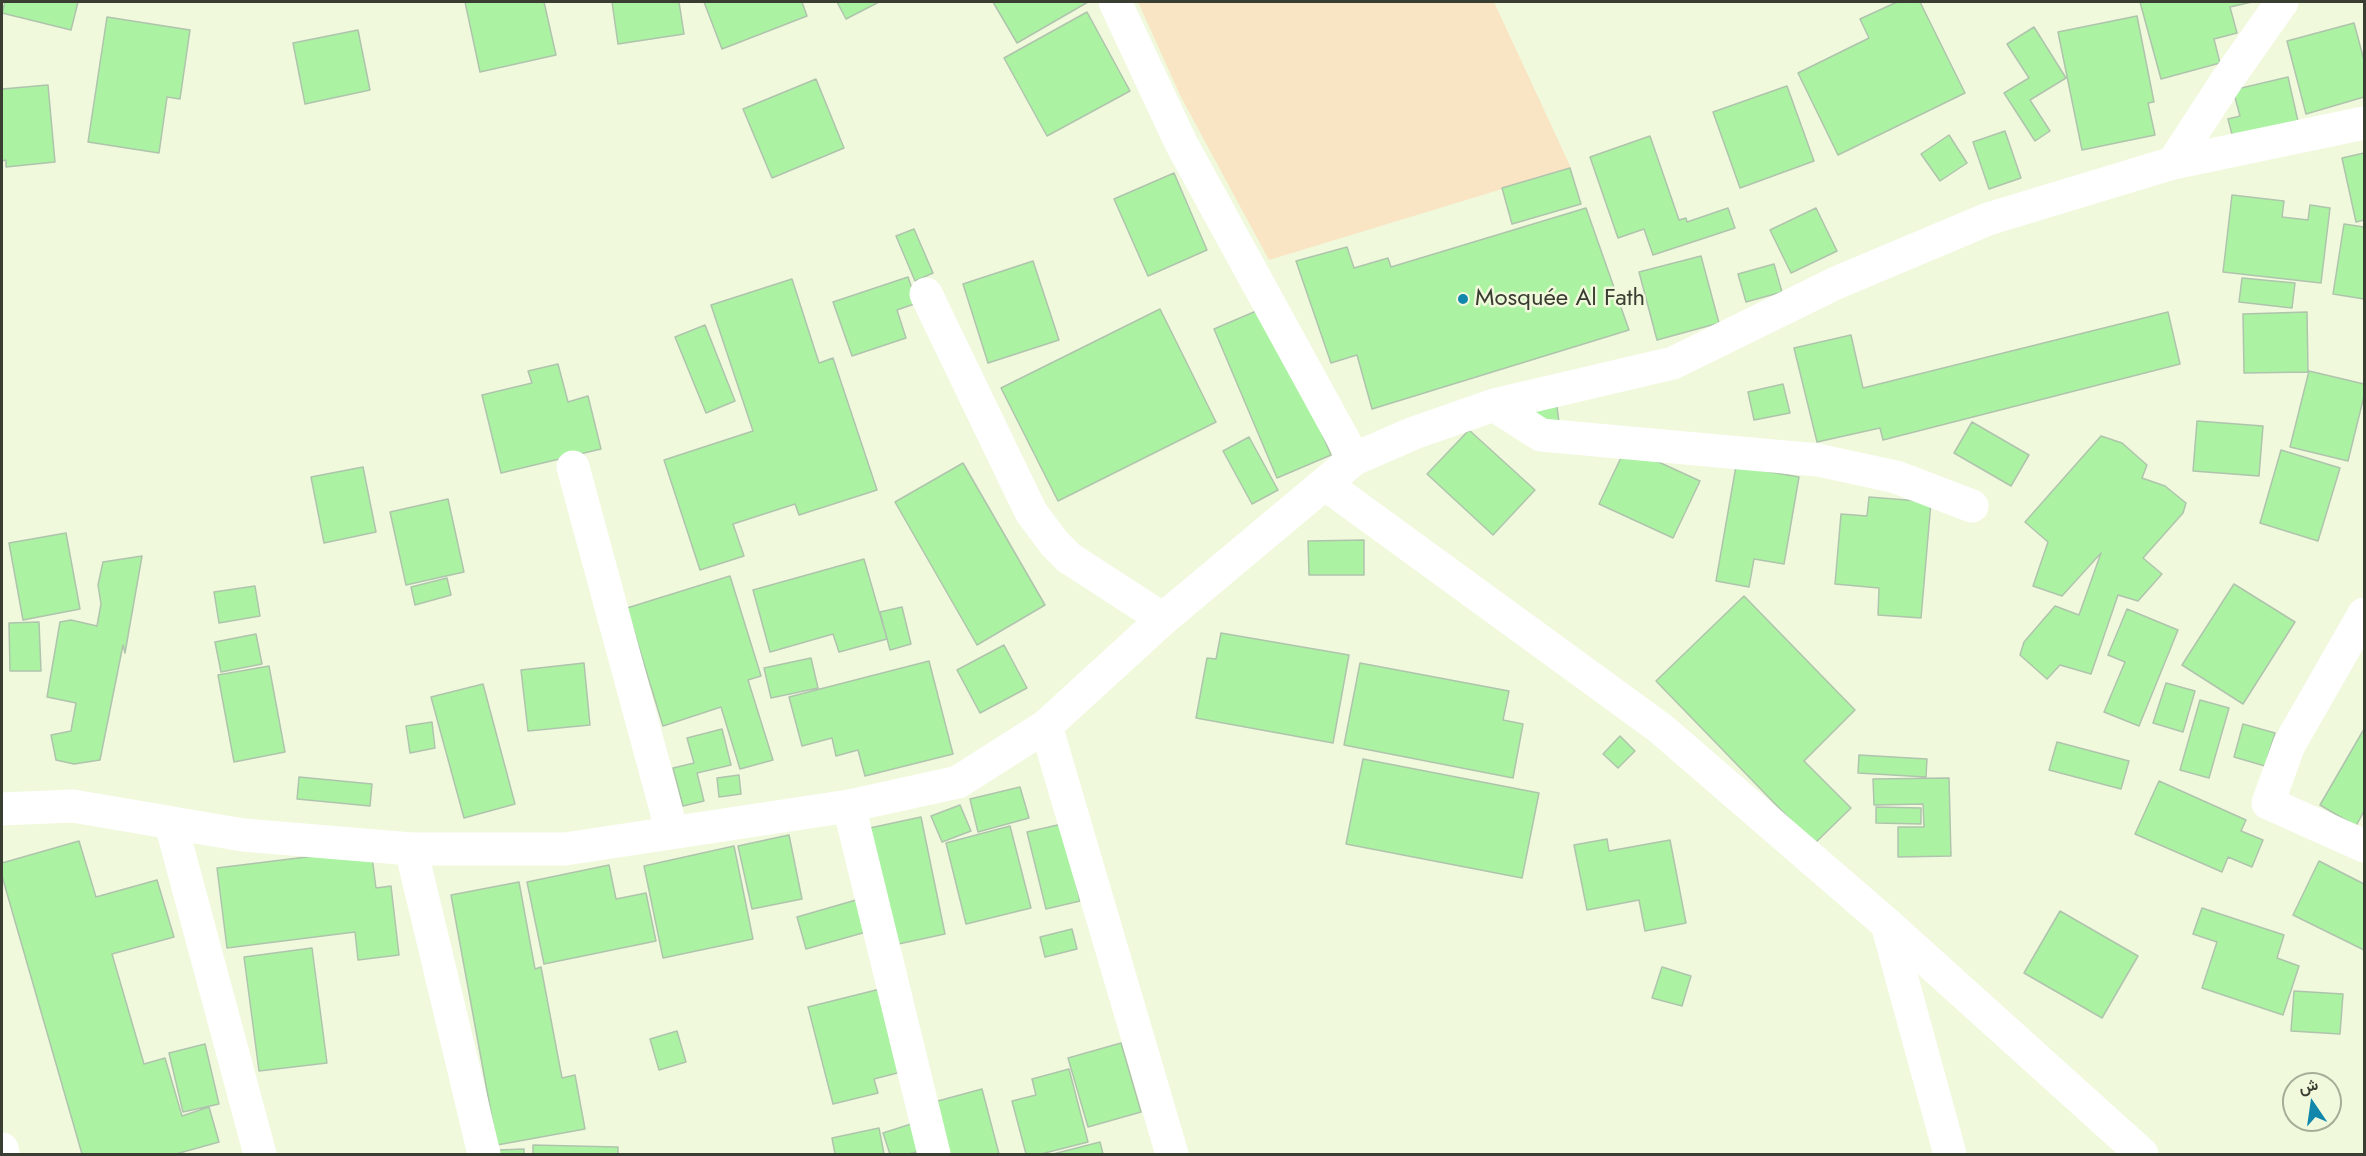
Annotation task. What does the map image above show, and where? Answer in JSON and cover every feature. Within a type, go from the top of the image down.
[{"type":"street","points":[[1115,2],[1181,143],[1354,459]]},
{"type":"street","points":[[2173,163],[2227,80],[2282,2]]},
{"type":"street","points":[[2,809],[74,806],[243,835],[411,849],[565,849],[849,806],[958,782],[1046,726],[1163,619],[1354,459],[1414,433],[1494,405],[1673,363],[1836,283],[1988,219],[2173,163],[2364,123]]},
{"type":"street","points":[[926,294],[1031,512],[1069,558],[1163,619]]},
{"type":"street","points":[[1494,405],[1541,435],[1818,460],[1896,477],[1972,506]]},
{"type":"street","points":[[573,467],[672,832]]},
{"type":"street","points":[[1325,484],[1659,728],[1887,924],[2142,1155]]},
{"type":"street","points":[[2364,614],[2289,745],[2268,803],[2364,846]]},
{"type":"street","points":[[1046,726],[1172,1155]]},
{"type":"street","points":[[849,806],[933,1155]]},
{"type":"street","points":[[171,824],[260,1155]]},
{"type":"street","points":[[411,849],[484,1155]]},
{"type":"street","points":[[1887,924],[1950,1155]]},
{"type":"street","points":[[2,1149],[3,1155]]},
{"type":"shaded area","points":[[1138,2],[1494,2],[1571,168],[1269,260],[1181,97]]},
{"type":"building","points":[[5,2],[78,2],[71,30],[2,13]]},
{"type":"building","points":[[465,2],[544,2],[556,55],[480,72]]},
{"type":"building","points":[[612,2],[679,2],[684,34],[618,44]]},
{"type":"building","points":[[704,2],[802,2],[807,16],[722,49]]},
{"type":"building","points":[[837,2],[879,2],[846,19]]},
{"type":"building","points":[[993,2],[1088,2],[1017,43]]},
{"type":"building","points":[[1897,2],[1920,2],[1965,93],[1838,155],[1798,73],[1869,38],[1860,19]]},
{"type":"building","points":[[2140,2],[2252,2],[2230,7],[2237,33],[2214,39],[2220,63],[2161,79]]},
{"type":"building","points":[[1087,12],[1130,91],[1047,136],[1004,58]]},
{"type":"building","points":[[2137,16],[2154,102],[2148,103],[2155,135],[2082,150],[2058,32]]},
{"type":"building","points":[[107,17],[190,30],[180,99],[167,97],[159,153],[88,142]]},
{"type":"building","points":[[2354,23],[2364,60],[2364,97],[2306,114],[2287,41]]},
{"type":"building","points":[[2034,27],[2066,78],[2030,100],[2050,131],[2035,141],[2004,93],[2029,78],[2007,44]]},
{"type":"building","points":[[358,30],[370,90],[305,104],[293,43]]},
{"type":"building","points":[[2288,77],[2300,130],[2235,146],[2228,119],[2240,116],[2233,90]]},
{"type":"building","points":[[816,79],[844,148],[772,178],[743,109]]},
{"type":"building","points":[[48,85],[55,162],[6,167],[6,160],[2,161],[2,89]]},
{"type":"building","points":[[1787,86],[1814,161],[1740,188],[1713,112]]},
{"type":"building","points":[[2005,131],[2021,178],[1989,189],[1973,142]]},
{"type":"building","points":[[1949,135],[1967,163],[1940,181],[1921,154]]},
{"type":"building","points":[[1650,136],[1679,220],[1686,218],[1687,222],[1728,208],[1735,228],[1653,255],[1644,229],[1618,238],[1590,157]]},
{"type":"building","points":[[2364,153],[2364,220],[2356,222],[2342,158]]},
{"type":"building","points":[[1570,168],[1581,204],[1512,224],[1502,188]]},
{"type":"building","points":[[1174,173],[1207,250],[1148,276],[1114,199]]},
{"type":"building","points":[[2232,195],[2284,201],[2282,217],[2308,220],[2310,205],[2330,208],[2321,283],[2223,272]]},
{"type":"building","name":"Mosquée Al Fath","points":[[1586,208],[1629,330],[1372,409],[1357,355],[1331,363],[1296,261],[1347,247],[1354,268],[1388,258],[1391,267]]},
{"type":"building","points":[[1816,208],[1837,251],[1791,273],[1770,230]]},
{"type":"building","points":[[2344,224],[2364,227],[2364,299],[2333,294]]},
{"type":"building","points":[[914,229],[933,273],[915,281],[896,236]]},
{"type":"building","points":[[1701,256],[1719,323],[1657,340],[1639,272]]},
{"type":"building","points":[[1033,261],[1059,340],[988,363],[963,284]]},
{"type":"building","points":[[1774,264],[1782,292],[1746,302],[1738,274]]},
{"type":"building","points":[[908,277],[917,303],[897,310],[906,338],[852,356],[833,302]]},
{"type":"building","points":[[2242,278],[2295,283],[2292,308],[2239,302]]},
{"type":"building","points":[[792,279],[819,363],[833,358],[877,490],[799,515],[795,504],[733,524],[744,556],[700,570],[664,460],[753,431],[711,305]]},
{"type":"building","points":[[1268,306],[1331,455],[1277,478],[1214,329]]},
{"type":"building","points":[[1160,309],[1216,422],[1058,501],[1001,388]]},
{"type":"building","points":[[2168,312],[2180,364],[1883,440],[1880,428],[1817,442],[1794,348],[1851,335],[1863,388]]},
{"type":"building","points":[[2307,312],[2308,372],[2244,373],[2243,314]]},
{"type":"building","points":[[705,325],[735,401],[706,413],[675,337]]},
{"type":"building","points":[[558,364],[568,402],[588,396],[601,449],[501,473],[482,395],[532,383],[528,371]]},
{"type":"building","points":[[2309,371],[2364,384],[2364,396],[2348,461],[2290,447]]},
{"type":"building","points":[[1783,384],[1790,413],[1754,420],[1748,392]]},
{"type":"building","points":[[1556,399],[1559,422],[1533,426],[1530,403]]},
{"type":"building","points":[[2197,421],[2263,426],[2259,476],[2193,471]]},
{"type":"building","points":[[1972,422],[2029,455],[2011,486],[1954,453]]},
{"type":"building","points":[[1469,430],[1535,490],[1493,535],[1427,474]]},
{"type":"building","points":[[2101,436],[2122,443],[2147,465],[2142,478],[2165,486],[2186,503],[2183,513],[2143,558],[2162,574],[2138,601],[2118,595],[2091,674],[2060,665],[2047,679],[2020,655],[2024,642],[2055,606],[2079,615],[2101,553],[2062,596],[2033,586],[2048,542],[2025,522]]},
{"type":"building","points":[[1249,437],[1278,490],[1252,504],[1223,451]]},
{"type":"building","points":[[1626,447],[1700,481],[1673,538],[1599,504]]},
{"type":"building","points":[[2281,450],[2340,468],[2318,541],[2260,523]]},
{"type":"building","points":[[963,463],[1045,605],[977,645],[895,502]]},
{"type":"building","points":[[1736,466],[1799,477],[1784,564],[1754,559],[1749,587],[1716,581]]},
{"type":"building","points":[[363,467],[376,532],[324,543],[311,477]]},
{"type":"building","points":[[1869,497],[1931,502],[1921,618],[1878,615],[1879,588],[1835,584],[1841,514],[1867,516]]},
{"type":"building","points":[[448,499],[464,572],[406,585],[390,512]]},
{"type":"building","points":[[66,533],[80,609],[23,620],[9,543]]},
{"type":"building","points":[[1364,540],[1364,575],[1309,575],[1308,541]]},
{"type":"building","points":[[142,556],[125,653],[123,645],[100,760],[74,764],[56,760],[51,735],[71,731],[76,703],[47,697],[60,622],[71,620],[97,626],[101,604],[98,585],[103,562]]},
{"type":"building","points":[[864,559],[887,639],[839,652],[833,634],[770,652],[753,590]]},
{"type":"building","points":[[730,576],[761,676],[748,680],[773,760],[740,769],[721,707],[663,726],[627,608]]},
{"type":"building","points":[[447,578],[451,595],[415,605],[411,587]]},
{"type":"building","points":[[2234,584],[2295,622],[2243,704],[2182,665]]},
{"type":"building","points":[[255,586],[260,616],[219,623],[214,592]]},
{"type":"building","points":[[1744,596],[1855,710],[1804,761],[1851,808],[1814,844],[1656,681]]},
{"type":"building","points":[[902,607],[911,644],[890,650],[880,612]]},
{"type":"building","points":[[2127,609],[2178,630],[2139,726],[2104,712],[2125,662],[2108,655]]},
{"type":"building","points":[[39,622],[41,671],[10,671],[9,623]]},
{"type":"building","points":[[1221,633],[1349,655],[1333,743],[1196,718],[1207,658],[1216,659]]},
{"type":"building","points":[[256,634],[262,664],[221,672],[215,642]]},
{"type":"building","points":[[1004,645],[1027,688],[980,713],[957,670]]},
{"type":"building","points":[[811,658],[818,688],[771,698],[764,668]]},
{"type":"building","points":[[929,661],[953,754],[865,776],[858,750],[836,756],[832,738],[802,746],[789,697]]},
{"type":"building","points":[[584,663],[590,725],[528,731],[521,670]]},
{"type":"building","points":[[1360,663],[1509,691],[1503,720],[1523,724],[1513,778],[1344,745]]},
{"type":"building","points":[[269,666],[285,752],[234,762],[218,675]]},
{"type":"building","points":[[2166,683],[2195,691],[2183,732],[2153,723]]},
{"type":"building","points":[[483,684],[515,804],[464,818],[431,697]]},
{"type":"building","points":[[2200,700],[2229,708],[2209,778],[2180,770]]},
{"type":"building","points":[[432,722],[435,748],[410,753],[406,726]]},
{"type":"building","points":[[2243,724],[2275,733],[2265,766],[2234,757]]},
{"type":"building","points":[[722,729],[731,765],[697,773],[704,801],[683,806],[673,768],[694,763],[687,738]]},
{"type":"building","points":[[2364,729],[2364,811],[2356,826],[2320,805]]},
{"type":"building","points":[[1620,736],[1635,751],[1618,768],[1603,754]]},
{"type":"building","points":[[2057,742],[2129,761],[2121,789],[2049,770]]},
{"type":"building","points":[[1859,755],[1927,759],[1926,777],[1858,773]]},
{"type":"building","points":[[1363,759],[1539,793],[1522,878],[1346,844]]},
{"type":"building","points":[[739,775],[741,794],[719,797],[717,778]]},
{"type":"building","points":[[299,777],[372,784],[370,806],[297,799]]},
{"type":"building","points":[[1949,778],[1951,856],[1898,857],[1898,827],[1924,827],[1923,804],[1874,805],[1873,779]]},
{"type":"building","points":[[2159,781],[2246,820],[2241,831],[2263,840],[2252,867],[2228,857],[2222,872],[2135,834]]},
{"type":"building","points":[[1020,787],[1029,818],[978,832],[970,799]]},
{"type":"building","points":[[960,805],[971,831],[942,842],[931,816]]},
{"type":"building","points":[[1876,807],[1921,808],[1921,824],[1876,823]]},
{"type":"building","points":[[921,817],[945,934],[889,946],[865,829]]},
{"type":"building","points":[[1062,824],[1080,901],[1046,909],[1027,832]]},
{"type":"building","points":[[1010,826],[1031,908],[966,924],[946,843]]},
{"type":"building","points":[[789,835],[802,899],[752,909],[738,846]]},
{"type":"building","points":[[1607,839],[1609,851],[1670,840],[1686,923],[1645,931],[1639,900],[1587,910],[1574,845]]},
{"type":"building","points":[[79,841],[96,897],[157,880],[174,937],[112,954],[144,1064],[165,1058],[182,1116],[209,1107],[219,1142],[176,1154],[82,1154],[2,876],[2,863]]},
{"type":"building","points":[[734,846],[753,939],[663,958],[644,866]]},
{"type":"building","points":[[371,849],[376,888],[391,886],[399,955],[358,960],[355,932],[227,948],[217,868]]},
{"type":"building","points":[[2319,861],[2364,884],[2364,950],[2293,915]]},
{"type":"building","points":[[609,865],[616,899],[646,893],[656,941],[544,964],[527,882]]},
{"type":"building","points":[[519,882],[535,969],[541,967],[562,1078],[575,1075],[585,1129],[497,1145],[451,895]]},
{"type":"building","points":[[856,900],[866,932],[806,949],[797,917]]},
{"type":"building","points":[[2202,908],[2284,935],[2277,958],[2299,966],[2283,1015],[2202,988],[2217,942],[2193,934]]},
{"type":"building","points":[[2060,911],[2138,956],[2102,1018],[2024,973]]},
{"type":"building","points":[[1072,929],[1077,949],[1045,957],[1040,937]]},
{"type":"building","points":[[312,948],[327,1063],[259,1071],[244,957]]},
{"type":"building","points":[[1662,967],[1691,976],[1682,1006],[1652,998]]},
{"type":"building","points":[[884,988],[905,1071],[874,1079],[878,1093],[833,1104],[808,1007]]},
{"type":"building","points":[[2294,991],[2343,994],[2340,1034],[2291,1031]]},
{"type":"building","points":[[677,1031],[686,1062],[659,1070],[650,1039]]},
{"type":"building","points":[[1121,1043],[1141,1112],[1088,1127],[1068,1058]]},
{"type":"building","points":[[205,1044],[219,1104],[183,1112],[169,1053]]},
{"type":"building","points":[[1069,1069],[1088,1142],[1041,1154],[1026,1154],[1012,1101],[1036,1095],[1032,1079]]},
{"type":"building","points":[[982,1089],[999,1154],[948,1154],[934,1102]]},
{"type":"building","points":[[911,1124],[920,1151],[909,1154],[890,1154],[883,1133]]},
{"type":"building","points":[[879,1128],[884,1154],[835,1154],[832,1138]]},
{"type":"building","points":[[1100,1142],[1103,1154],[1053,1154]]},
{"type":"building","points":[[533,1145],[618,1147],[618,1154],[533,1154]]},
{"type":"building","points":[[524,1149],[524,1154],[498,1154],[498,1150]]},
{"type":"place","name":"Mosquée Al Fath","points":[[1463,299]]}]
